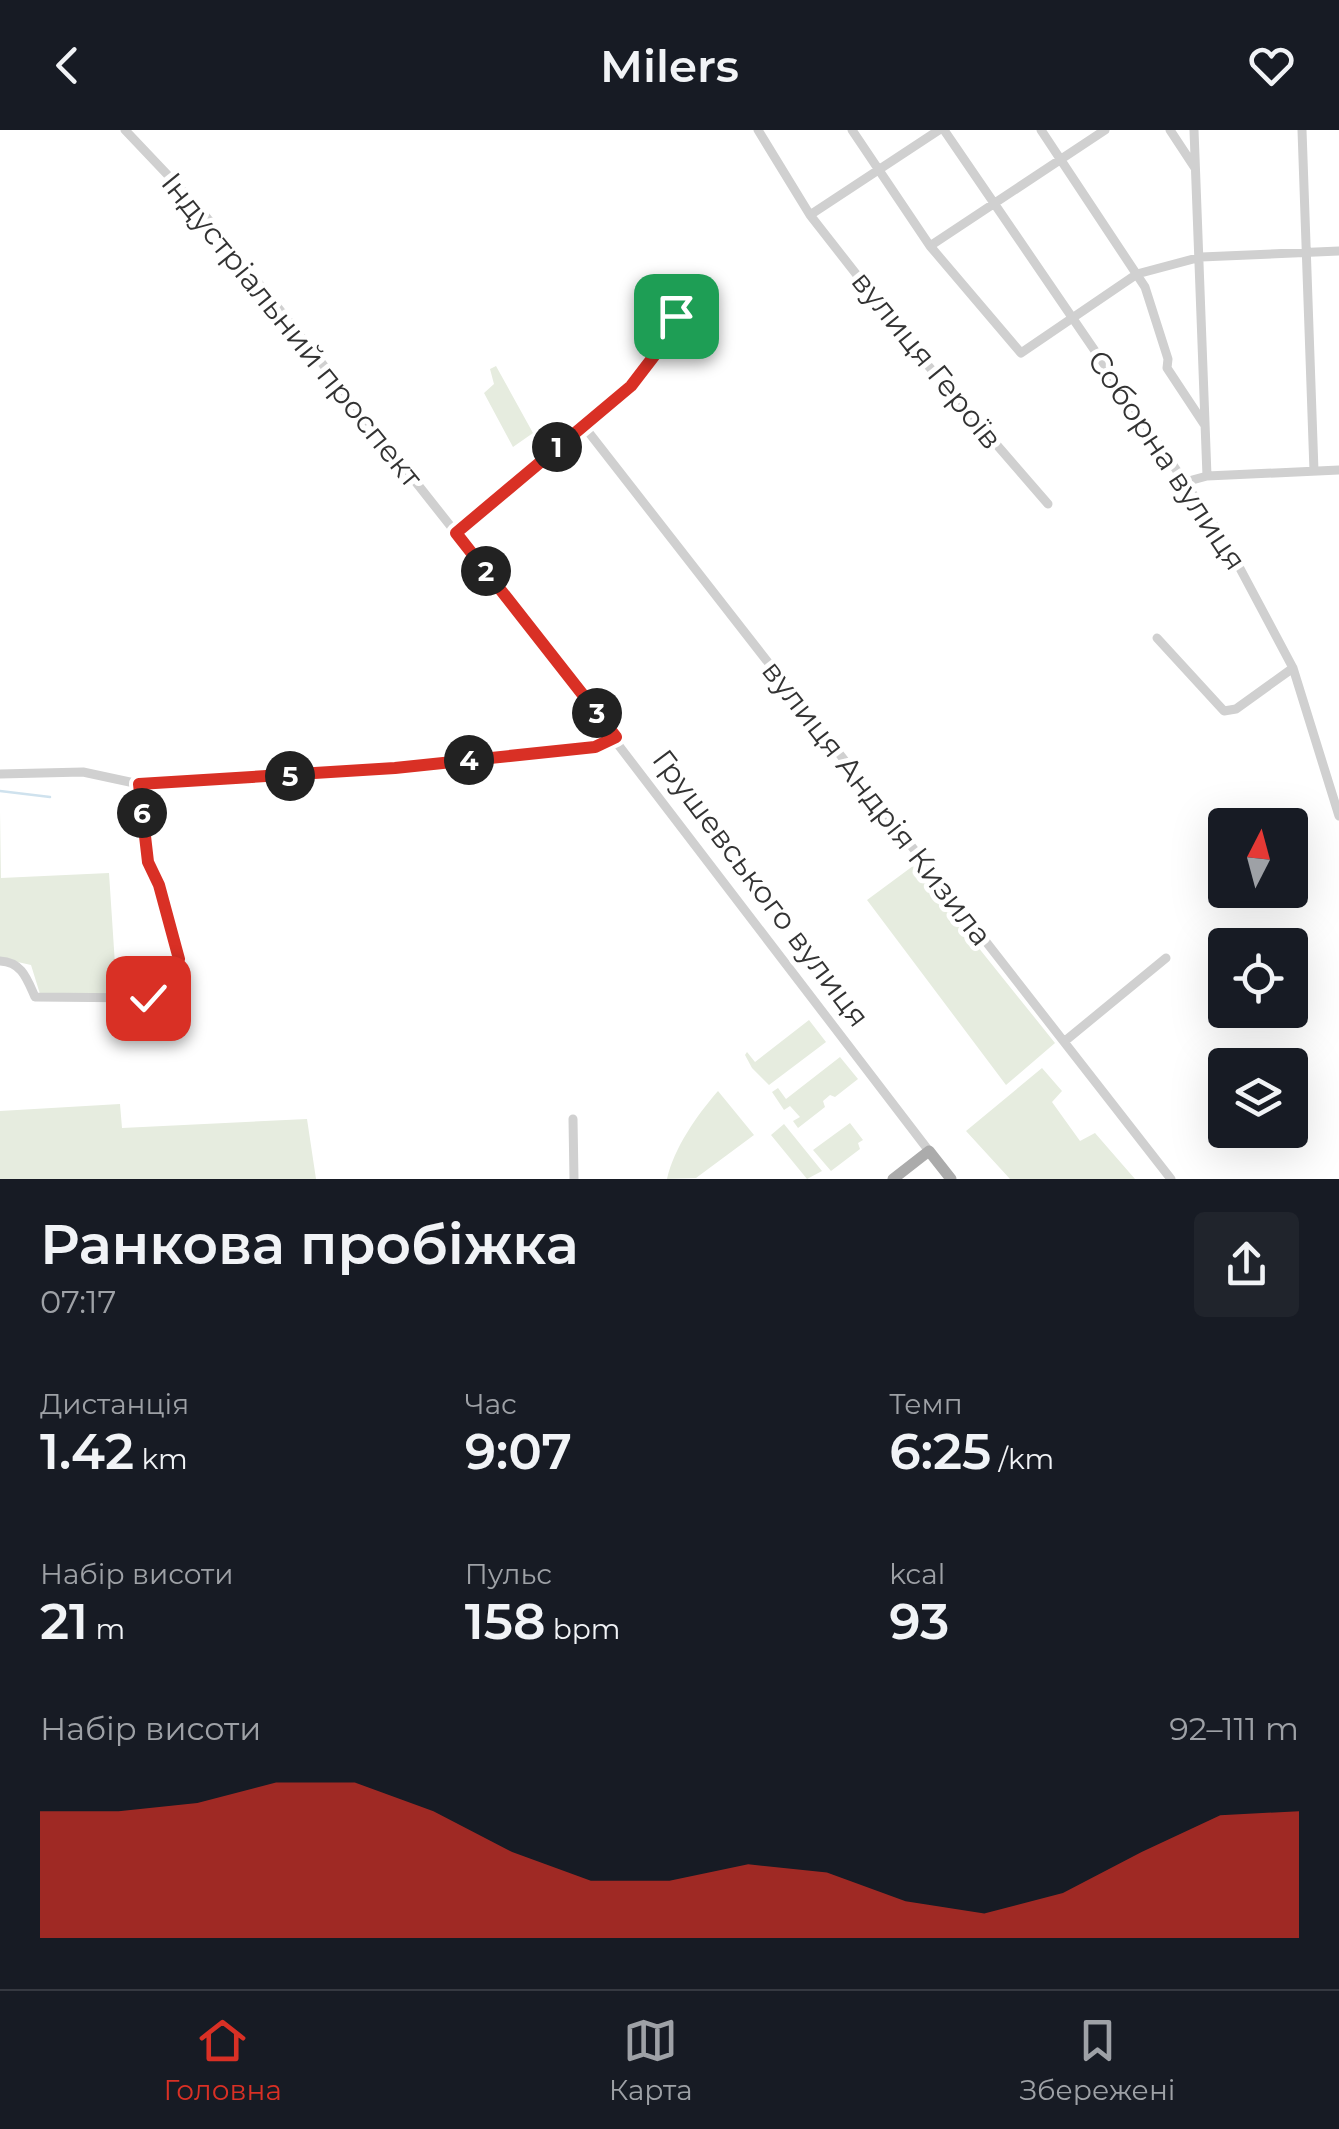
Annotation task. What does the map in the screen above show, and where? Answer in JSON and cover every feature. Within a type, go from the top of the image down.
[{"type":"main road","points":[[893,1179],[930,1151]]},
{"type":"main road","name":"Грушевського вулиця","points":[[930,1151],[951,1179]]},
{"type":"street","name":"Індустріальний проспект","points":[[124,130],[200,209],[456,533]]},
{"type":"street","name":"вулиця Героїв","points":[[758,130],[810,214],[925,362],[1048,504]]},
{"type":"street","points":[[852,130],[930,246],[1020,353],[1137,274],[1201,258],[1339,250]]},
{"type":"street","points":[[810,214],[941,130]]},
{"type":"street","name":"Соборна вулиця","points":[[941,130],[1227,544],[1293,668],[1339,816]]},
{"type":"street","points":[[1041,130],[1137,274],[1168,359],[1167,368],[1206,426]]},
{"type":"street","points":[[930,246],[1105,130]]},
{"type":"street","points":[[1170,130],[1197,170]]},
{"type":"street","points":[[1194,130],[1207,476]]},
{"type":"street","points":[[1302,130],[1314,471]]},
{"type":"street","points":[[456,533],[631,386],[667,339],[678,313]]},
{"type":"street","name":"вулиця Андрія Кизила","points":[[584,425],[916,856],[1172,1179]]},
{"type":"street","points":[[1185,482],[1207,476],[1339,470]]},
{"type":"street","name":"Грушевського вулиця","points":[[456,533],[930,1151]]},
{"type":"street","points":[[1158,638],[1224,711],[1236,709],[1293,668]]},
{"type":"street","points":[[0,774],[82,772],[139,784],[395,768],[595,747],[616,737]]},
{"type":"street","points":[[0,961],[14,963],[23,971],[35,997],[148,998],[170,972],[179,959],[159,885],[148,862],[139,784]]},
{"type":"street","points":[[1065,1041],[1166,958]]},
{"type":"street","points":[[573,1119],[574,1179]]},
{"type":"shaded area","points":[[496,366],[533,433],[513,447],[484,393],[494,384],[490,369]]},
{"type":"shaded area","points":[[0,811],[1,878],[109,873],[117,995],[40,994],[31,965],[0,958]]},
{"type":"shaded area","points":[[913,866],[1055,1043],[1006,1085],[867,900]]},
{"type":"shaded area","points":[[809,1020],[826,1042],[769,1085],[745,1055],[747,1052],[755,1062]]},
{"type":"shaded area","points":[[840,1057],[858,1079],[835,1097],[830,1095],[823,1101],[825,1107],[798,1128],[793,1121],[800,1117],[790,1106],[784,1110],[772,1092],[778,1088],[786,1099]]},
{"type":"shaded area","points":[[1042,1068],[1062,1091],[1052,1102],[1080,1141],[1095,1133],[1135,1179],[1010,1179],[966,1131]]},
{"type":"shaded area","points":[[718,1091],[754,1135],[696,1178],[667,1179],[687,1132]]},
{"type":"shaded area","points":[[120,1104],[122,1128],[307,1119],[316,1179],[0,1179],[0,1111]]},
{"type":"shaded area","points":[[850,1123],[863,1140],[858,1143],[860,1149],[831,1171],[813,1150]]},
{"type":"shaded area","points":[[784,1124],[822,1171],[807,1179],[771,1135]]},
{"type":"waterway","points":[[0,791],[50,797]]},
{"type":"route","points":[[148,998],[179,959],[159,885],[148,862],[139,784],[395,768],[595,747],[616,737],[456,533],[631,386],[667,339],[676,316]]}]
